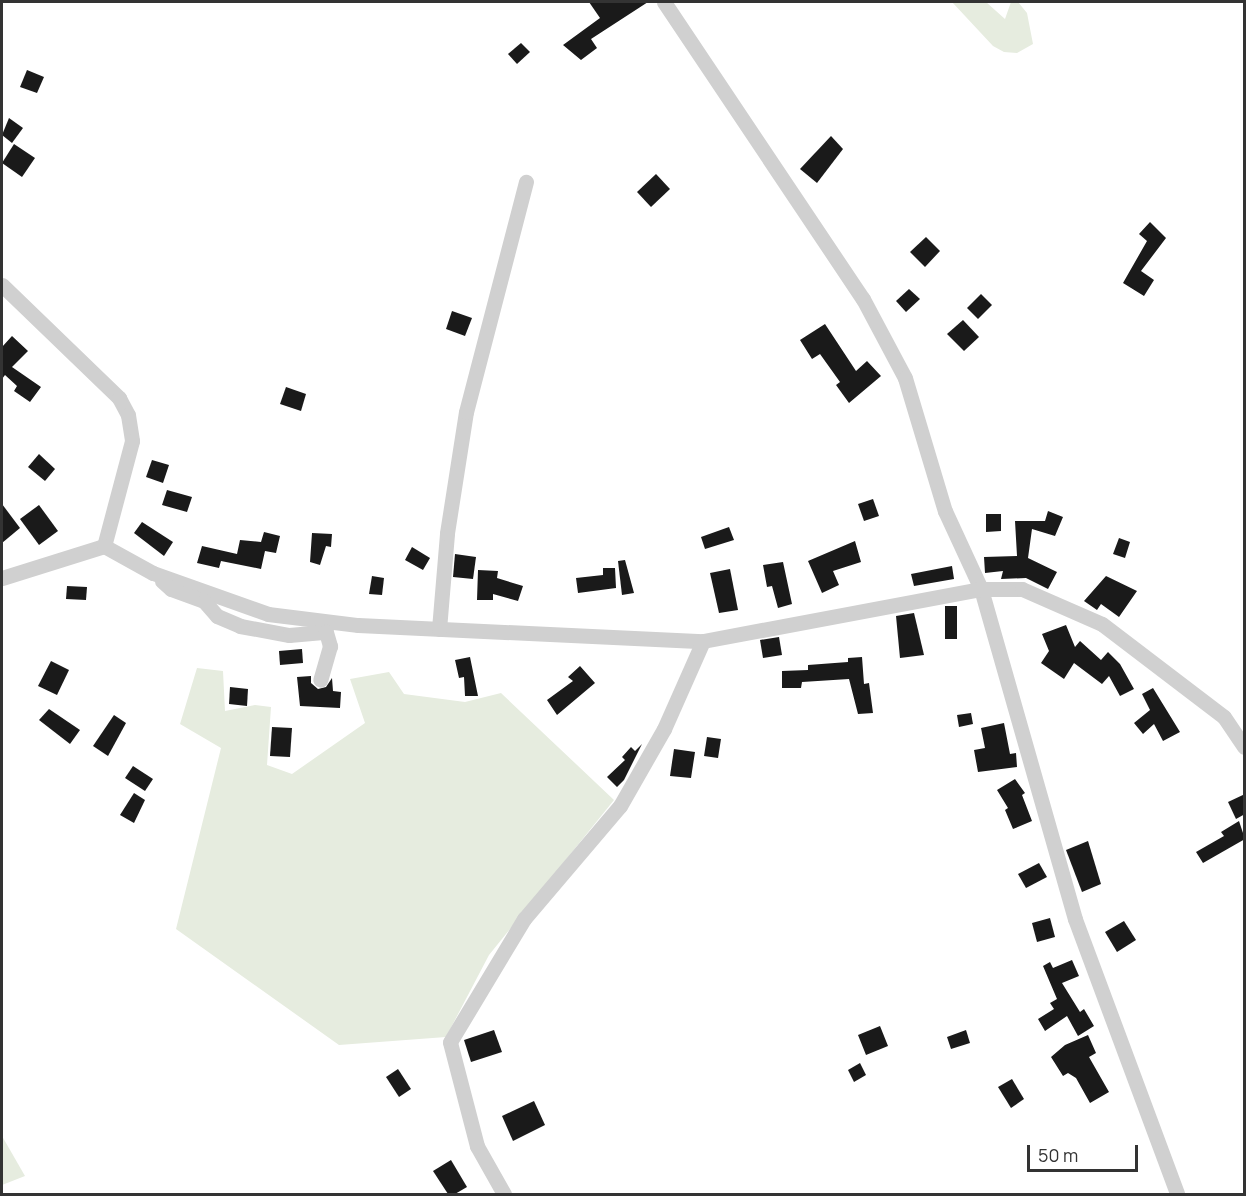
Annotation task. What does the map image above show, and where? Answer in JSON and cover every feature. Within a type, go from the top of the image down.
[{"type":"street","points":[[664,2],[862,299],[905,378],[945,511],[981,589],[1075,919],[1177,1194]]},
{"type":"street","points":[[439,629],[447,533],[466,412],[526,182]]},
{"type":"street","points":[[2,285],[119,398],[128,416],[132,441],[104,546]]},
{"type":"street","points":[[2,578],[104,546],[153,573],[268,614],[358,625],[703,641],[981,589],[1022,589],[1102,624],[1224,717],[1245,747]]},
{"type":"street","points":[[153,573],[171,589],[204,601],[218,616],[240,626],[289,635],[326,632],[330,646],[320,680]]},
{"type":"street","points":[[504,1194],[477,1146],[450,1042],[524,919],[620,806],[664,729],[703,641]]},
{"type":"shaded area","points":[[952,2],[986,2],[1005,19],[1011,2],[1018,2],[1027,13],[1033,44],[1017,53],[1004,52],[993,46]]},
{"type":"shaded area","points":[[197,668],[223,671],[225,711],[255,705],[271,707],[267,765],[292,774],[365,723],[350,679],[389,672],[404,694],[465,702],[501,693],[614,800],[489,955],[446,1037],[339,1045],[176,929],[221,748],[180,724]]},
{"type":"shaded area","points":[[2,1136],[25,1176],[2,1185]]},
{"type":"building","points":[[589,2],[648,2],[591,39],[597,48],[581,60],[563,45],[600,18]]},
{"type":"building","points":[[521,43],[530,52],[517,64],[508,54]]},
{"type":"building","points":[[27,70],[44,77],[37,93],[20,87]]},
{"type":"building","points":[[9,118],[23,128],[12,143],[2,135]]},
{"type":"building","points":[[831,136],[843,149],[817,183],[800,169]]},
{"type":"building","points":[[14,144],[35,158],[22,177],[2,163]]},
{"type":"building","points":[[656,174],[670,189],[651,207],[637,192]]},
{"type":"building","points":[[1150,222],[1166,238],[1141,271],[1154,280],[1144,296],[1123,283],[1147,241],[1139,234]]},
{"type":"building","points":[[926,237],[940,251],[925,267],[910,252]]},
{"type":"building","points":[[909,289],[920,299],[906,312],[896,301]]},
{"type":"building","points":[[981,294],[992,305],[978,319],[967,308]]},
{"type":"building","points":[[452,311],[472,318],[465,336],[446,329]]},
{"type":"building","points":[[963,320],[979,337],[964,351],[947,334]]},
{"type":"building","points":[[825,324],[856,371],[867,361],[881,376],[849,403],[836,385],[840,382],[820,354],[812,359],[800,340]]},
{"type":"building","points":[[12,336],[28,351],[12,367],[41,387],[30,402],[14,391],[17,386],[5,375],[2,379],[2,347]]},
{"type":"building","points":[[286,387],[306,394],[301,411],[280,404]]},
{"type":"building","points":[[39,454],[55,469],[45,481],[28,467]]},
{"type":"building","points":[[152,460],[169,465],[163,483],[146,477]]},
{"type":"building","points":[[167,490],[192,497],[187,512],[162,505]]},
{"type":"building","points":[[873,499],[879,516],[864,521],[858,504]]},
{"type":"building","points":[[2,504],[20,528],[2,543]]},
{"type":"building","points":[[39,505],[58,531],[39,545],[20,519]]},
{"type":"building","points":[[1048,511],[1063,517],[1055,536],[1032,529],[1028,558],[1057,572],[1048,589],[1026,578],[1001,579],[1003,571],[985,573],[984,557],[1017,556],[1015,521],[1045,521]]},
{"type":"building","points":[[986,514],[1001,514],[1001,531],[986,532]]},
{"type":"building","points":[[142,522],[173,542],[164,556],[134,533]]},
{"type":"building","points":[[729,527],[734,540],[705,549],[701,537]]},
{"type":"building","points":[[264,532],[280,536],[276,553],[265,551],[261,569],[221,561],[219,568],[197,563],[202,546],[237,554],[240,540],[261,542]]},
{"type":"building","points":[[312,533],[332,534],[331,547],[326,546],[320,565],[310,562]]},
{"type":"building","points":[[1119,538],[1130,542],[1125,558],[1113,554]]},
{"type":"building","points":[[855,541],[861,562],[833,571],[839,585],[822,593],[808,561]]},
{"type":"building","points":[[412,547],[430,558],[423,570],[405,560]]},
{"type":"building","points":[[455,554],[476,557],[473,579],[453,577]]},
{"type":"building","points":[[625,560],[634,593],[622,595],[618,561]]},
{"type":"building","points":[[783,562],[792,604],[778,608],[772,586],[767,587],[763,565]]},
{"type":"building","points":[[952,566],[954,579],[914,586],[911,574]]},
{"type":"building","points":[[603,568],[615,568],[616,588],[578,593],[576,578],[603,575]]},
{"type":"building","points":[[730,569],[738,610],[719,613],[710,573]]},
{"type":"building","points":[[478,570],[498,571],[497,578],[523,586],[518,601],[493,594],[493,600],[477,600]]},
{"type":"building","points":[[372,576],[384,578],[382,595],[369,594]]},
{"type":"building","points":[[1106,576],[1137,591],[1119,617],[1101,604],[1097,610],[1084,601]]},
{"type":"building","points":[[67,586],[87,587],[86,600],[66,599]]},
{"type":"building","points":[[945,606],[957,606],[957,639],[945,639]]},
{"type":"building","points":[[914,613],[924,655],[900,658],[896,616]]},
{"type":"building","points":[[1066,625],[1075,647],[1080,641],[1101,660],[1108,652],[1120,664],[1134,689],[1120,696],[1109,676],[1102,684],[1074,663],[1064,679],[1041,663],[1049,651],[1042,634]]},
{"type":"building","points":[[779,637],[782,655],[763,658],[760,640]]},
{"type":"building","points":[[302,649],[303,663],[280,665],[279,651]]},
{"type":"building","points":[[470,657],[478,696],[465,696],[464,677],[459,678],[455,660]]},
{"type":"building","points":[[862,657],[864,684],[869,683],[873,713],[858,714],[849,679],[802,682],[801,688],[782,688],[782,671],[808,670],[808,665],[848,662],[848,658]]},
{"type":"building","points":[[51,661],[69,670],[57,695],[38,686]]},
{"type":"building","points":[[580,666],[595,683],[557,715],[547,700],[573,681],[568,677]]},
{"type":"building","points":[[311,676],[311,683],[318,689],[326,687],[332,678],[333,691],[341,692],[340,708],[300,706],[297,677]]},
{"type":"building","points":[[230,687],[248,689],[247,706],[229,704]]},
{"type":"building","points":[[1153,688],[1180,732],[1163,741],[1154,724],[1143,734],[1134,723],[1150,710],[1142,694]]},
{"type":"building","points":[[49,709],[80,730],[70,744],[39,720]]},
{"type":"building","points":[[971,713],[973,724],[959,727],[957,715]]},
{"type":"building","points":[[114,715],[126,723],[108,756],[93,746]]},
{"type":"building","points":[[1004,723],[1010,754],[1016,753],[1017,767],[978,772],[974,750],[985,748],[981,728]]},
{"type":"building","points":[[272,727],[292,728],[290,757],[270,756]]},
{"type":"building","points":[[707,737],[721,739],[718,758],[704,756]]},
{"type":"building","points":[[642,744],[624,780],[617,787],[607,777],[625,760],[622,757],[631,747],[635,751]]},
{"type":"building","points":[[674,749],[695,752],[691,778],[670,776]]},
{"type":"building","points":[[133,766],[153,779],[145,791],[125,778]]},
{"type":"building","points":[[1015,779],[1025,793],[1022,795],[1032,821],[1013,829],[1005,810],[1008,808],[997,790]]},
{"type":"building","points":[[134,793],[145,800],[134,823],[120,815]]},
{"type":"building","points":[[1245,794],[1245,814],[1236,819],[1228,802]]},
{"type":"building","points":[[1239,821],[1245,839],[1203,863],[1196,852],[1224,836],[1221,832]]},
{"type":"building","points":[[1088,841],[1101,884],[1082,892],[1066,850]]},
{"type":"building","points":[[1039,863],[1047,877],[1026,888],[1018,874]]},
{"type":"building","points":[[1050,918],[1055,937],[1037,942],[1032,923]]},
{"type":"building","points":[[1124,921],[1136,940],[1117,952],[1105,932]]},
{"type":"building","points":[[1072,960],[1079,976],[1062,983],[1080,1012],[1084,1009],[1094,1026],[1078,1036],[1067,1016],[1045,1031],[1038,1019],[1054,1009],[1050,1003],[1057,999],[1043,966],[1050,962],[1053,968]]},
{"type":"building","points":[[880,1026],[888,1046],[866,1055],[858,1035]]},
{"type":"building","points":[[494,1030],[502,1052],[471,1062],[464,1040]]},
{"type":"building","points":[[966,1030],[970,1043],[951,1049],[947,1037]]},
{"type":"building","points":[[1088,1035],[1096,1053],[1089,1057],[1109,1092],[1090,1103],[1076,1078],[1068,1073],[1063,1076],[1051,1057],[1065,1045]]},
{"type":"building","points":[[860,1063],[866,1075],[854,1082],[848,1070]]},
{"type":"building","points":[[398,1069],[411,1089],[399,1097],[386,1077]]},
{"type":"building","points":[[1012,1079],[1024,1099],[1011,1108],[998,1087]]},
{"type":"building","points":[[534,1101],[545,1125],[513,1141],[502,1116]]},
{"type":"building","points":[[451,1160],[467,1187],[455,1194],[448,1194],[433,1171]]}]
